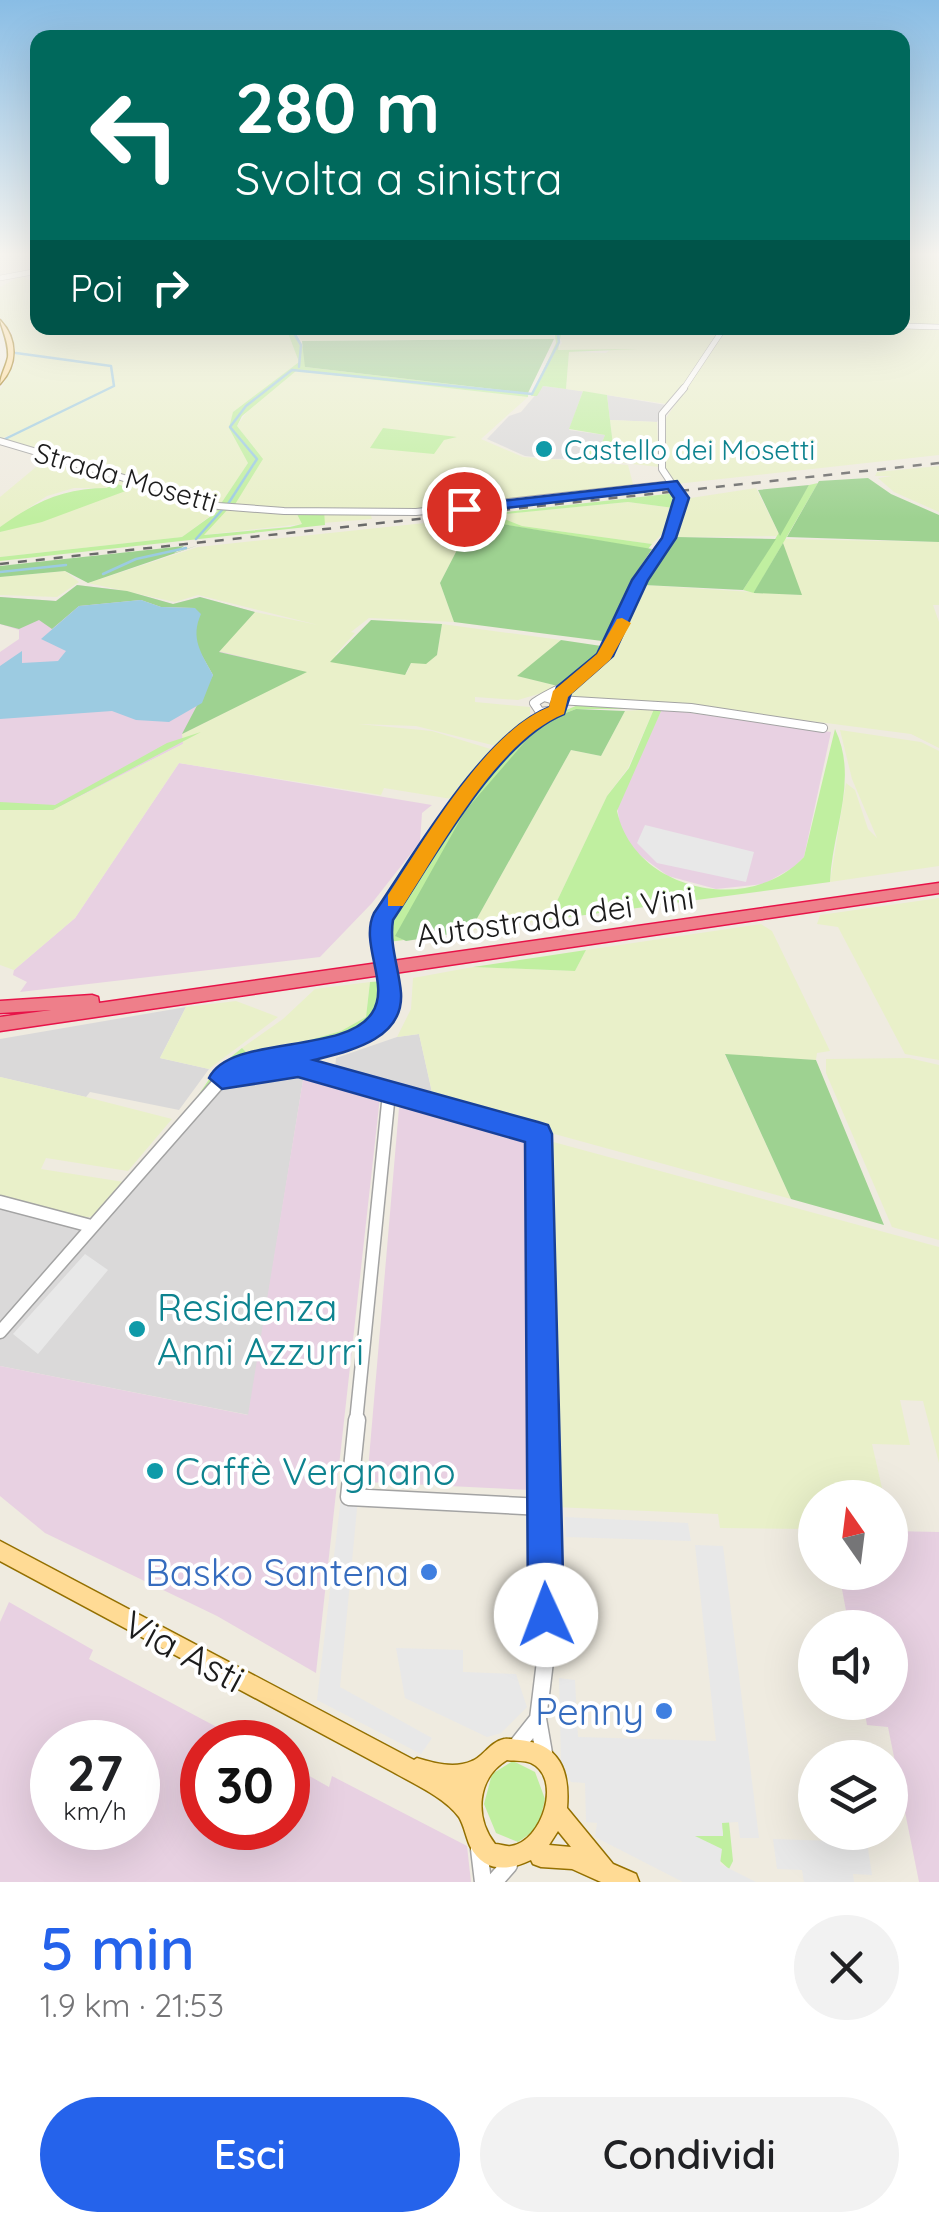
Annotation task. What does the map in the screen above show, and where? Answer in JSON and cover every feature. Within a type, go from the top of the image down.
[{"type":"highway","name":"Autostrada dei Vini","points":[[0,1010],[939,879]]},
{"type":"highway","name":"Autostrada dei Vini","points":[[0,1027],[51,1016],[939,888]]},
{"type":"main road","points":[[0,382],[10,363],[11,344]]},
{"type":"main road","name":"Via Asti","points":[[0,1551],[10,1562],[402,1764],[450,1794],[470,1814]]},
{"type":"main road","points":[[516,1748],[527,1750],[546,1766],[558,1797],[559,1814],[550,1845],[541,1856],[502,1874],[478,1838],[470,1814],[479,1771],[494,1753],[516,1748]]},
{"type":"main road","name":"Via Asti","points":[[402,1764],[444,1776],[479,1771]]},
{"type":"main road","points":[[559,1814],[605,1870]]},
{"type":"main road","points":[[541,1856],[572,1858],[628,1882]]},
{"type":"street","points":[[0,1332],[222,1078],[247,1066],[364,1035],[382,1021],[389,992],[380,935],[382,919],[422,865],[456,809],[532,720],[536,700],[563,691],[592,669],[616,638],[640,580],[669,538],[680,495],[662,469],[662,414],[692,380],[714,344]]},
{"type":"street","name":"Strada Mosetti","points":[[0,442],[230,507],[416,512],[672,484]]},
{"type":"street","points":[[532,720],[550,713],[559,704],[563,691]]},
{"type":"street","points":[[544,698],[559,704],[692,708],[823,728]]},
{"type":"street","points":[[535,708],[550,713]]},
{"type":"street","points":[[222,1078],[298,1066],[538,1134],[542,1507],[548,1645],[538,1719],[546,1766]]},
{"type":"street","points":[[389,1093],[349,1497],[542,1507]]},
{"type":"street","points":[[0,1202],[91,1226]]},
{"type":"street","points":[[516,1748],[538,1719]]},
{"type":"street","points":[[478,1838],[483,1882]]},
{"type":"shaded area","points":[[543,386],[583,391],[569,430],[605,435],[599,451],[585,458],[552,459],[525,456],[487,439],[509,416],[521,412]]},
{"type":"shaded area","points":[[607,395],[666,405],[657,422],[610,420]]},
{"type":"shaded area","points":[[77,585],[127,591],[173,604],[200,597],[255,612],[219,650],[307,672],[183,744],[53,810],[0,810],[0,652],[19,639],[19,630],[0,624],[0,597],[56,601]]},
{"type":"shaded area","points":[[662,709],[831,732],[804,857],[794,867],[764,884],[716,889],[668,876],[634,851],[620,828],[617,804]]},
{"type":"shaded area","points":[[179,763],[432,805],[422,813],[420,842],[372,903],[320,957],[20,992],[27,982],[13,975],[14,970],[75,918]]},
{"type":"shaded area","points":[[645,825],[754,852],[746,882],[657,863],[637,843]]},
{"type":"shaded area","points":[[186,1007],[160,1058],[209,1069],[179,1110],[90,1092],[86,1097],[0,1077],[0,1039]]},
{"type":"shaded area","points":[[419,1034],[433,1097],[335,1071],[336,1058],[397,1037]]},
{"type":"shaded area","points":[[288,1070],[304,1074],[249,1415],[0,1366],[0,1339],[224,1083]]},
{"type":"shaded area","points":[[304,1074],[380,1097],[316,1673],[217,1616],[45,1533],[0,1496],[0,1366],[248,1415]]},
{"type":"shaded area","points":[[404,1104],[527,1137],[531,1490],[367,1482],[399,1108]]},
{"type":"shaded area","points":[[0,1206],[78,1226],[80,1232],[0,1322]]},
{"type":"shaded area","points":[[85,1254],[108,1270],[38,1354],[13,1334]]},
{"type":"shaded area","points":[[341,1497],[358,1498],[340,1687],[432,1738],[421,1754],[317,1700]]},
{"type":"shaded area","points":[[565,1517],[688,1523],[691,1541],[566,1537]]},
{"type":"shaded area","points":[[908,1531],[939,1532],[939,1882],[919,1882],[908,1827],[908,1740],[891,1740],[888,1727],[867,1725],[866,1720],[908,1720],[908,1610],[846,1610],[842,1590],[908,1590]]},
{"type":"shaded area","points":[[695,1545],[723,1546],[759,1838],[740,1838],[738,1822],[722,1823],[723,1836],[695,1836],[722,1849],[720,1864],[756,1882],[683,1882],[595,1837],[597,1823],[586,1822],[585,1783],[571,1782],[561,1763],[559,1678],[575,1680],[578,1737],[716,1741]]},
{"type":"shaded area","points":[[9,1602],[93,1650],[89,1659],[204,1720],[180,1720],[180,1850],[310,1850],[310,1776],[329,1787],[332,1776],[467,1846],[471,1882],[0,1882],[0,1622]]},
{"type":"shaded area","points":[[396,1648],[463,1650],[463,1672],[516,1674],[527,1707],[501,1733],[487,1737],[405,1698]]},
{"type":"shaded area","points":[[773,1839],[798,1840],[798,1850],[868,1850],[872,1875],[853,1874],[854,1882],[804,1882],[802,1870],[777,1869]]},
{"type":"green space","points":[[14,344],[292,344],[299,362],[233,412],[248,463],[220,505],[4,440],[20,431],[0,439],[0,390],[15,364],[15,354],[67,360],[16,352]]},
{"type":"green space","points":[[292,344],[301,344],[307,355],[305,367],[528,393],[528,397],[296,371],[242,416],[237,426],[263,459],[234,506],[220,505],[248,463],[229,428],[233,412],[299,362]]},
{"type":"green space","points":[[302,344],[552,344],[528,393],[305,367]]},
{"type":"green space","points":[[556,344],[559,344],[558,350],[638,349],[569,352],[566,389],[543,386],[537,396],[531,396]]},
{"type":"green space","points":[[561,344],[713,344],[686,386],[667,404],[566,389],[569,352],[610,350],[557,350]]},
{"type":"green space","points":[[716,344],[939,344],[939,455],[676,484],[666,470],[662,424]]},
{"type":"green space","points":[[296,371],[528,397],[481,439],[523,457],[628,465],[634,488],[544,494],[476,506],[370,512],[372,519],[323,523],[324,510],[337,509],[234,506],[254,467],[252,446],[237,426],[253,403]]},
{"type":"green space","points":[[583,391],[607,395],[615,462],[584,456],[590,450],[599,450],[605,435],[569,429]]},
{"type":"green space","points":[[610,420],[657,422],[659,467],[615,462]]},
{"type":"green space","points":[[383,428],[457,437],[444,440],[434,454],[370,448]]},
{"type":"green space","points":[[48,457],[102,474],[111,483],[107,488],[74,488],[47,496],[0,527],[0,497]]},
{"type":"green space","points":[[939,466],[939,512],[894,492],[878,478],[892,476],[875,476],[877,472]]},
{"type":"green space","points":[[104,473],[218,510],[182,537],[0,557],[0,532],[129,488],[112,482]]},
{"type":"green space","points":[[868,478],[891,494],[939,515],[939,542],[787,537],[819,481]]},
{"type":"green space","points":[[112,482],[131,489],[42,522],[0,532],[0,527],[38,504],[63,494],[107,488]]},
{"type":"green space","points":[[818,483],[754,593],[743,590],[809,485]]},
{"type":"green space","points":[[809,485],[780,536],[758,490]]},
{"type":"green space","points":[[756,488],[780,536],[676,537],[684,499]]},
{"type":"green space","points":[[676,493],[679,497],[674,508],[628,502],[494,515],[522,526],[652,544],[648,549],[460,517]]},
{"type":"green space","points":[[628,502],[674,508],[664,532],[652,544],[522,526],[491,515]]},
{"type":"green space","points":[[209,506],[229,508],[204,535],[302,524],[296,512],[324,510],[325,525],[0,561],[0,557],[182,537],[218,511]]},
{"type":"green space","points":[[229,508],[296,512],[302,524],[203,535]]},
{"type":"green space","points":[[460,517],[652,549],[630,582],[610,642],[454,622],[440,583],[460,535],[444,521]]},
{"type":"green space","points":[[444,521],[460,534],[457,550],[440,583],[454,622],[369,618],[351,632],[355,633],[335,655],[407,673],[411,663],[437,655],[442,624],[561,640],[518,676],[562,687],[518,700],[475,697],[475,702],[530,707],[530,717],[504,748],[416,726],[358,724],[432,731],[497,751],[458,800],[384,788],[381,795],[179,763],[75,918],[14,970],[0,965],[0,810],[53,810],[183,744],[182,734],[305,672],[218,651],[255,612],[318,625],[198,595],[175,602],[88,583],[198,547]]},
{"type":"green space","points":[[676,537],[776,539],[743,590],[644,585]]},
{"type":"green space","points":[[781,539],[939,542],[939,605],[933,605],[939,622],[939,748],[911,734],[693,706],[564,698],[610,657],[644,585],[801,595]]},
{"type":"green space","points":[[783,543],[802,595],[754,593],[754,592]]},
{"type":"green space","points":[[199,545],[88,583],[65,571],[0,577],[0,566],[184,546],[174,553]]},
{"type":"green space","points":[[65,571],[79,582],[57,597],[0,595],[0,577]]},
{"type":"green space","points":[[77,585],[127,591],[173,604],[200,597],[255,612],[219,652],[307,672],[182,734],[213,675],[196,645],[195,608],[161,607],[141,600],[79,606],[52,629],[39,620],[19,629],[0,624],[0,597],[56,601]]},
{"type":"green space","points":[[371,620],[442,624],[437,655],[426,664],[411,663],[405,675],[330,662]]},
{"type":"green space","points":[[561,640],[608,647],[589,668],[562,687],[517,676]]},
{"type":"green space","points":[[578,705],[649,709],[576,709],[542,722],[396,936],[404,940],[388,942],[388,919],[422,874],[459,810],[533,724]]},
{"type":"green space","points":[[576,709],[625,711],[601,756],[571,750],[470,931],[406,941],[395,936],[465,811],[542,722]]},
{"type":"green space","points":[[654,709],[628,768],[607,796],[548,920],[470,931],[571,750],[601,756],[625,711]]},
{"type":"green space","points":[[654,709],[662,709],[617,811],[628,838],[646,860],[669,876],[696,886],[754,886],[781,875],[804,857],[835,729],[845,767],[830,882],[548,920],[607,796],[629,768]]},
{"type":"green space","points":[[840,730],[921,742],[939,751],[939,866],[830,882],[846,783],[855,790],[868,829],[877,838],[852,779]]},
{"type":"green space","points":[[201,732],[53,810],[0,810],[0,802],[55,805],[167,743]]},
{"type":"green space","points":[[939,898],[939,1060],[905,1054],[838,927],[817,924],[820,915]]},
{"type":"green space","points":[[761,924],[772,931],[830,1051],[817,1053],[816,1060],[725,1055],[791,1199],[434,1101],[419,1034],[397,1037],[411,1009],[413,978],[473,967],[575,971],[586,950]]},
{"type":"green space","points":[[586,950],[575,971],[473,967]]},
{"type":"green space","points":[[384,981],[386,1001],[371,1027],[227,1070],[191,1106],[216,1069],[242,1048],[251,1057],[341,1031],[366,1017],[370,982]]},
{"type":"green space","points":[[370,982],[366,1017],[341,1031],[251,1057],[242,1048],[283,1019],[315,989]]},
{"type":"green space","points":[[236,1001],[278,1017],[209,1069],[160,1058],[186,1007]]},
{"type":"green space","points":[[725,1054],[816,1060],[884,1225],[791,1199]]},
{"type":"green space","points":[[909,1058],[939,1065],[939,1240],[892,1227],[826,1073],[826,1059]]},
{"type":"green space","points":[[0,1077],[172,1119],[128,1171],[46,1158],[41,1169],[124,1182],[93,1216],[84,1218],[0,1198]]},
{"type":"green space","points":[[546,1140],[939,1247],[939,1463],[923,1401],[900,1400],[910,1445],[872,1444],[880,1480],[798,1480],[798,1529],[720,1528],[718,1514],[554,1507]]},
{"type":"green space","points":[[513,1761],[535,1772],[545,1799],[538,1828],[518,1842],[496,1833],[484,1804],[492,1774]]},
{"type":"green space","points":[[629,1817],[694,1820],[695,1834],[723,1835],[721,1822],[729,1822],[733,1861],[729,1869],[691,1835],[689,1847]]},
{"type":"water","points":[[141,600],[161,607],[195,608],[201,614],[197,638],[213,675],[202,703],[169,722],[136,720],[112,711],[0,719],[0,666],[22,651],[22,663],[58,661],[66,651],[41,639],[79,606]]},
{"type":"waterway","points":[[299,367],[300,344]]},
{"type":"waterway","points":[[228,504],[257,459],[230,427],[246,406],[292,370],[532,394],[558,344]]},
{"type":"waterway","points":[[3,440],[114,386],[111,366],[16,353]]},
{"type":"waterway","points":[[196,539],[222,510]]},
{"type":"waterway","points":[[103,574],[136,559],[186,548]]},
{"type":"waterway","points":[[0,572],[66,565]]},
{"type":"railway","points":[[0,564],[939,463]]},
{"type":"slow traffic","points":[[396,900],[466,794],[532,720],[558,710],[560,695],[604,656],[622,623]]},
{"type":"place","name":"Castello dei Mosetti","points":[[544,449]]},
{"type":"place","name":"Residenza Anni Azzurri","points":[[137,1329]]},
{"type":"place","name":"Caffè Vergnano","points":[[155,1471]]},
{"type":"place","name":"Basko Santena","points":[[429,1572]]},
{"type":"place","name":"Penny","points":[[664,1711]]},
{"type":"route","points":[[464,509],[672,484],[682,498],[669,538],[640,580],[616,638],[604,656],[563,691],[558,710],[532,720],[466,794],[422,865],[382,919],[380,935],[390,997],[382,1021],[353,1040],[247,1066],[222,1078],[298,1066],[538,1134],[546,1615]]}]
